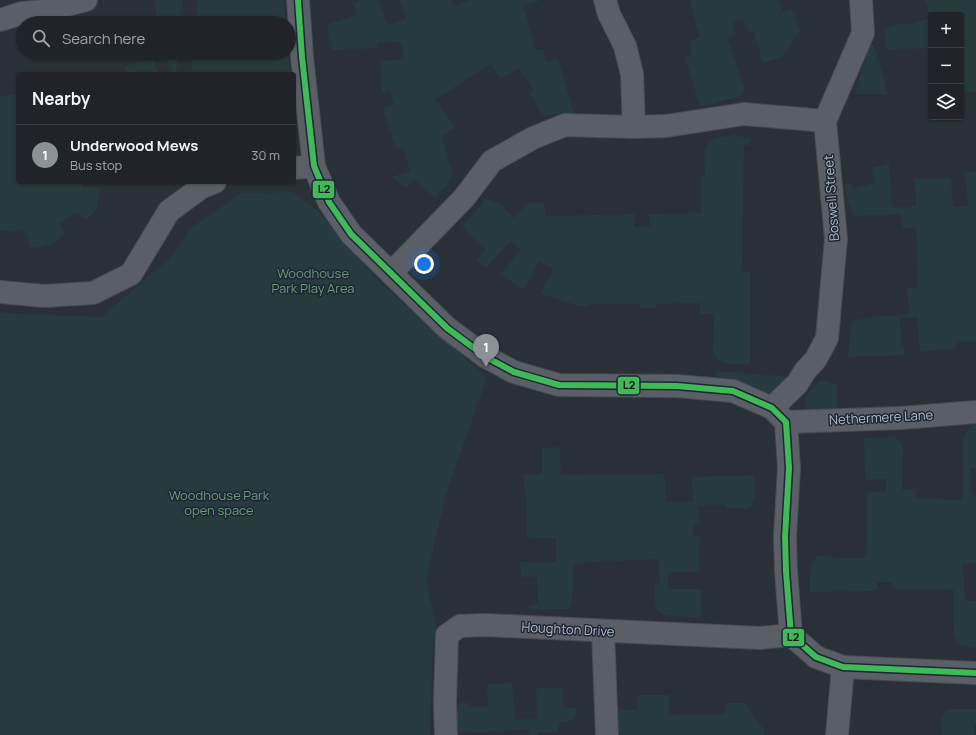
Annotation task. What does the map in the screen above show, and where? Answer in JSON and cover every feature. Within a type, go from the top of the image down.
[{"type":"street","points":[[0,20],[43,5],[86,0]]},
{"type":"street","points":[[298,0],[302,57],[304,167],[351,234],[447,328],[486,357],[514,372],[559,384],[678,386],[733,391],[779,415],[789,468],[785,537],[791,635],[816,657],[843,667],[976,673]]},
{"type":"street","points":[[606,0],[609,14],[625,46],[632,74],[634,127]]},
{"type":"street","name":"Boswell Street","points":[[779,415],[805,371],[816,359],[827,338],[836,239],[825,121],[863,33],[861,0]]},
{"type":"street","points":[[391,273],[464,198],[492,161],[533,138],[566,126],[666,126],[744,114],[825,121]]},
{"type":"street","points":[[0,292],[44,296],[93,293],[131,274],[169,211],[202,187],[210,184]]},
{"type":"street","name":"Nethermere Lane","points":[[779,415],[901,418],[976,412]]},
{"type":"street","name":"Houghton Drive","points":[[446,735],[445,703],[447,635],[460,626],[485,625],[760,638],[791,635]]},
{"type":"street","points":[[604,631],[607,735]]},
{"type":"street","points":[[837,735],[843,667]]},
{"type":"green space","points":[[153,0],[183,0],[182,16],[156,16]]},
{"type":"green space","points":[[197,0],[284,0],[285,16],[196,16]]},
{"type":"green space","points":[[363,0],[379,0],[388,25],[406,19],[400,0],[451,0],[454,7],[471,0],[538,0],[539,1],[523,6],[536,50],[543,49],[546,62],[558,59],[574,113],[543,115],[529,93],[534,90],[519,68],[501,79],[490,64],[436,99],[455,127],[442,136],[453,174],[451,180],[435,198],[414,179],[406,188],[392,177],[410,171],[403,148],[396,149],[383,108],[394,105],[390,91],[382,93],[381,64],[382,61],[403,59],[402,42],[377,43],[377,48],[332,50],[330,47],[327,25],[357,15],[353,3]]},
{"type":"green space","points":[[690,0],[779,0],[783,12],[792,9],[800,31],[782,57],[763,63],[753,30],[747,32],[743,18],[732,21],[736,35],[728,38],[744,88],[741,96],[700,107],[685,57],[692,54],[689,41],[700,37]]},
{"type":"green space","points":[[925,0],[976,0],[976,92],[964,92],[964,12],[929,12]]},
{"type":"green space","points":[[928,19],[928,48],[887,50],[884,33],[888,27],[906,22],[907,25]]},
{"type":"green space","points":[[869,42],[874,45],[888,94],[855,94]]},
{"type":"green space","points":[[154,60],[157,72],[125,72],[124,67]]},
{"type":"green space","points":[[168,60],[177,60],[176,72],[171,72]]},
{"type":"green space","points":[[192,60],[289,60],[290,72],[191,72]]},
{"type":"green space","points":[[16,93],[16,184],[82,184],[82,187],[100,188],[97,209],[86,220],[76,212],[59,224],[65,233],[49,245],[30,248],[25,232],[0,230],[0,97]]},
{"type":"green space","points":[[733,135],[749,138],[749,145],[744,145],[742,271],[750,272],[750,365],[734,364],[720,361],[716,358],[713,354],[714,314],[700,314],[700,303],[656,304],[656,308],[641,308],[640,304],[590,304],[590,306],[579,306],[542,294],[542,291],[553,269],[539,261],[528,283],[522,290],[500,273],[521,250],[511,241],[486,268],[476,260],[486,249],[462,227],[485,200],[498,203],[514,218],[528,203],[544,203],[546,216],[635,214],[634,227],[650,226],[649,214],[701,213],[701,177],[705,177],[704,157],[706,148],[713,140]]},
{"type":"green space","points":[[889,164],[892,207],[916,206],[915,179],[951,178],[953,207],[968,206],[964,172],[976,172],[976,341],[956,341],[956,349],[920,351],[917,317],[900,318],[902,346],[904,346],[905,355],[848,357],[851,324],[856,319],[909,314],[907,288],[918,287],[916,227],[903,228],[901,214],[853,216],[844,185],[851,182],[853,189],[875,183],[872,168]]},
{"type":"green space","name":"Woodhouse Park open space","points":[[293,192],[322,214],[345,244],[386,288],[487,377],[445,498],[426,580],[438,633],[433,641],[430,735],[0,735],[0,313],[101,317],[170,258],[192,227],[242,193]]},
{"type":"green space","points":[[716,371],[794,377],[777,392],[767,394],[750,389],[734,380],[716,377]]},
{"type":"green space","points":[[821,380],[837,385],[837,412],[808,411],[805,402],[806,398]]},
{"type":"green space","points":[[976,425],[976,468],[970,468],[972,495],[976,495],[976,563],[963,564],[965,601],[976,601],[976,648],[963,646],[957,643],[954,633],[953,589],[896,590],[891,582],[877,582],[877,589],[873,591],[810,592],[811,568],[817,556],[866,558],[867,493],[886,491],[886,479],[866,480],[864,438],[896,437],[900,442],[903,448],[902,490],[916,489],[915,498],[963,500],[963,441],[966,432]]},
{"type":"green space","points":[[560,447],[561,475],[664,474],[667,502],[693,501],[692,477],[755,475],[755,499],[752,506],[748,509],[726,508],[726,505],[698,506],[699,522],[694,524],[693,537],[700,537],[699,572],[668,573],[668,589],[701,589],[702,614],[700,618],[663,615],[659,612],[655,601],[654,584],[660,583],[658,559],[574,563],[572,604],[568,609],[529,609],[529,605],[538,604],[537,577],[521,578],[520,561],[532,563],[556,562],[556,538],[527,539],[526,497],[523,475],[542,474],[542,448]]},
{"type":"green space","points":[[512,683],[515,720],[537,718],[536,690],[538,688],[563,688],[564,708],[576,707],[574,718],[567,722],[559,722],[558,732],[538,732],[538,735],[529,735],[528,729],[464,733],[460,731],[455,721],[455,705],[460,703],[468,703],[468,707],[488,707],[487,684]]},
{"type":"green space","points":[[637,695],[669,695],[669,715],[725,714],[727,703],[745,703],[764,730],[764,735],[622,735],[615,727],[614,708],[620,707],[620,710],[637,710]]},
{"type":"green space","points":[[949,709],[976,709],[976,725],[974,725],[974,735],[942,735],[941,715]]},
{"type":"transit line","name":"L2","points":[[298,0],[302,57],[314,166],[329,202],[351,234],[447,328],[486,357],[514,372],[559,385],[677,386],[733,391],[772,408],[786,422],[789,468],[785,537],[791,635],[816,657],[843,667],[976,673]]},
{"type":"place","name":"Underwood Mews","points":[[486,367]]},
{"type":"park label","name":"Woodhouse Park Play Area","points":[[313,280]]}]
